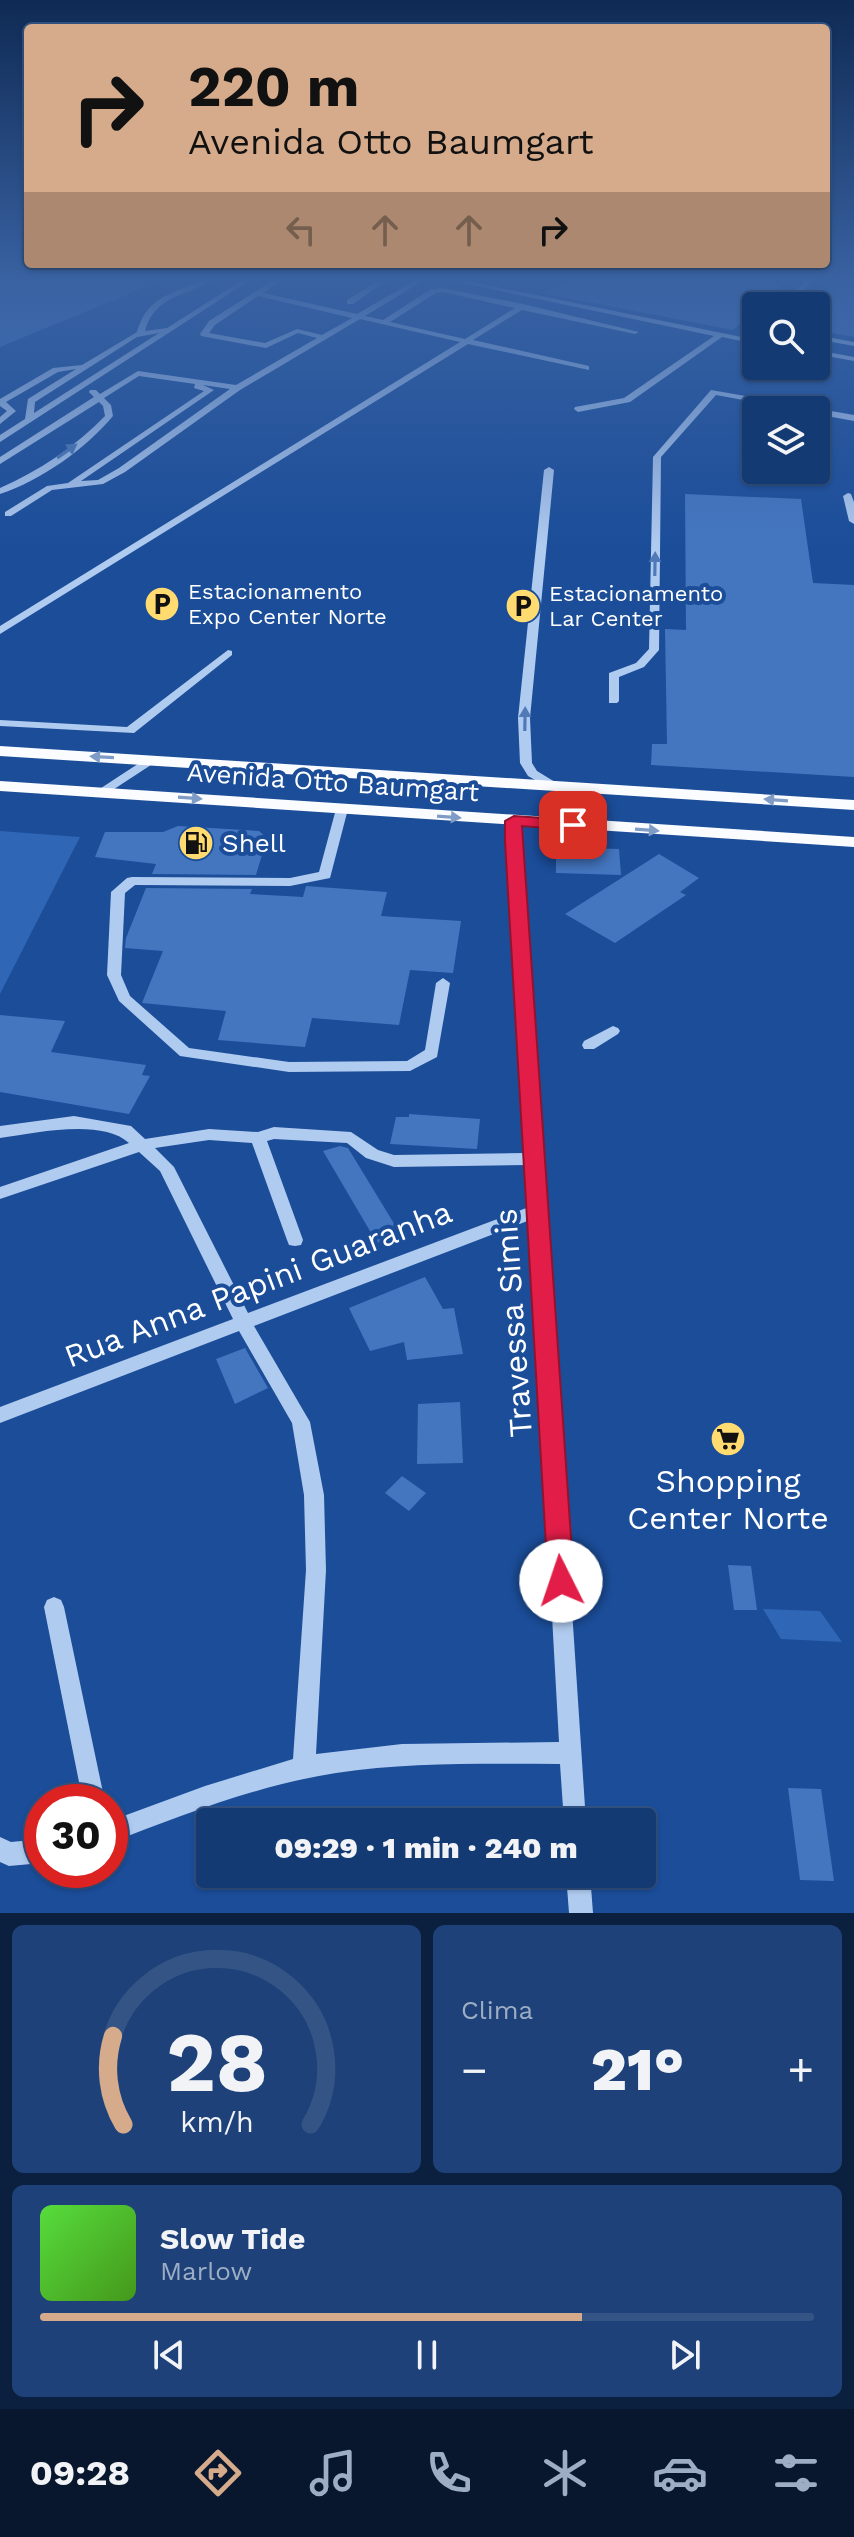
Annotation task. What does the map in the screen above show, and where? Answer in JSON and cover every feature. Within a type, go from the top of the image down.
[{"type":"main road","name":"Avenida Otto Baumgart","points":[[0,751],[854,805]]},
{"type":"main road","name":"Avenida Otto Baumgart","points":[[0,786],[854,842]]},
{"type":"street","points":[[0,421],[12,411],[0,402],[56,370],[66,368]]},
{"type":"street","points":[[29,421],[31,401],[81,368]]},
{"type":"street","points":[[0,439],[111,368]]},
{"type":"street","points":[[8,514],[50,488],[100,482],[122,470],[270,368]]},
{"type":"street","points":[[0,631],[420,368]]},
{"type":"street","points":[[578,409],[627,400],[673,368]]},
{"type":"street","points":[[0,461],[131,375],[152,373],[237,388]]},
{"type":"street","points":[[69,485],[209,388],[131,375]]},
{"type":"street","points":[[0,491],[99,428],[109,416],[107,405],[86,385]]},
{"type":"street","points":[[613,701],[613,675],[640,665],[654,650],[657,457],[714,392],[742,397]]},
{"type":"street","points":[[830,413],[854,418]]},
{"type":"street","points":[[549,470],[524,718],[526,763],[532,773],[551,785]]},
{"type":"street","points":[[848,496],[854,521]]},
{"type":"street","points":[[0,723],[130,731],[228,653]]},
{"type":"street","points":[[101,792],[150,760]]},
{"type":"street","points":[[342,809],[325,875],[290,882],[132,881],[118,892],[114,975],[124,998],[185,1052],[289,1067],[410,1066],[432,1053],[443,983]]},
{"type":"street","name":"Travessa Simis","points":[[514,821],[574,1808]]},
{"type":"street","points":[[589,1045],[613,1031]]},
{"type":"street","points":[[0,1132],[74,1122],[125,1130],[166,1167],[243,1322],[301,1422],[314,1495],[316,1570],[304,1768]]},
{"type":"street","points":[[0,1193],[141,1145],[206,1134],[258,1138],[274,1133],[351,1138],[372,1154],[394,1161],[534,1159]]},
{"type":"street","points":[[258,1138],[295,1240]]},
{"type":"street","name":"Rua Anna Papini Guaranha","points":[[0,1415],[538,1210]]},
{"type":"street","points":[[54,1607],[90,1784]]},
{"type":"street","points":[[128,1825],[205,1796],[304,1768],[403,1755],[571,1753]]},
{"type":"street","points":[[0,1849],[9,1854],[24,1853]]},
{"type":"street","points":[[579,1888],[581,1913]]},
{"type":"shaded area","points":[[0,831],[80,837],[0,994]]},
{"type":"shaded area","points":[[763,1609],[820,1611],[842,1642],[781,1639]]},
{"type":"building","points":[[685,494],[801,499],[813,583],[854,585],[854,777],[651,765],[652,744],[667,744],[665,629],[686,630]]},
{"type":"building","points":[[178,826],[259,831],[267,838],[256,875],[152,874],[156,864],[95,857],[105,832],[163,832]]},
{"type":"building","points":[[556,847],[619,849],[621,875],[556,873]]},
{"type":"building","points":[[659,854],[699,878],[680,892],[686,895],[615,943],[565,914]]},
{"type":"building","points":[[306,886],[387,892],[381,916],[461,921],[453,973],[410,970],[399,1025],[312,1018],[305,1047],[218,1040],[226,1011],[142,1003],[163,951],[125,948],[146,888],[252,889],[250,894],[303,897]]},
{"type":"building","points":[[0,1015],[65,1021],[51,1052],[146,1065],[142,1075],[150,1076],[129,1114],[0,1092]]},
{"type":"building","points":[[409,1114],[480,1119],[477,1149],[390,1144],[396,1117],[409,1117]]},
{"type":"building","points":[[340,1146],[348,1148],[401,1235],[377,1243],[323,1151]]},
{"type":"building","points":[[425,1277],[443,1309],[454,1308],[463,1354],[407,1360],[404,1342],[370,1351],[349,1308]]},
{"type":"building","points":[[245,1348],[268,1388],[235,1404],[216,1359]]},
{"type":"building","points":[[460,1402],[463,1463],[417,1464],[418,1404]]},
{"type":"building","points":[[402,1476],[426,1493],[409,1511],[385,1493]]},
{"type":"building","points":[[728,1565],[751,1566],[757,1610],[734,1610]]},
{"type":"building","points":[[788,1788],[821,1789],[834,1881],[800,1880]]},
{"type":"place","name":"Estacionamento Expo Center Norte","points":[[162,604]]},
{"type":"place","name":"Estacionamento Lar Center","points":[[523,606]]},
{"type":"place","name":"Shell","points":[[196,843]]},
{"type":"place","name":"Shopping Center Norte","points":[[728,1439]]},
{"type":"route","points":[[561,1581],[513,841],[514,821],[573,825]]}]
